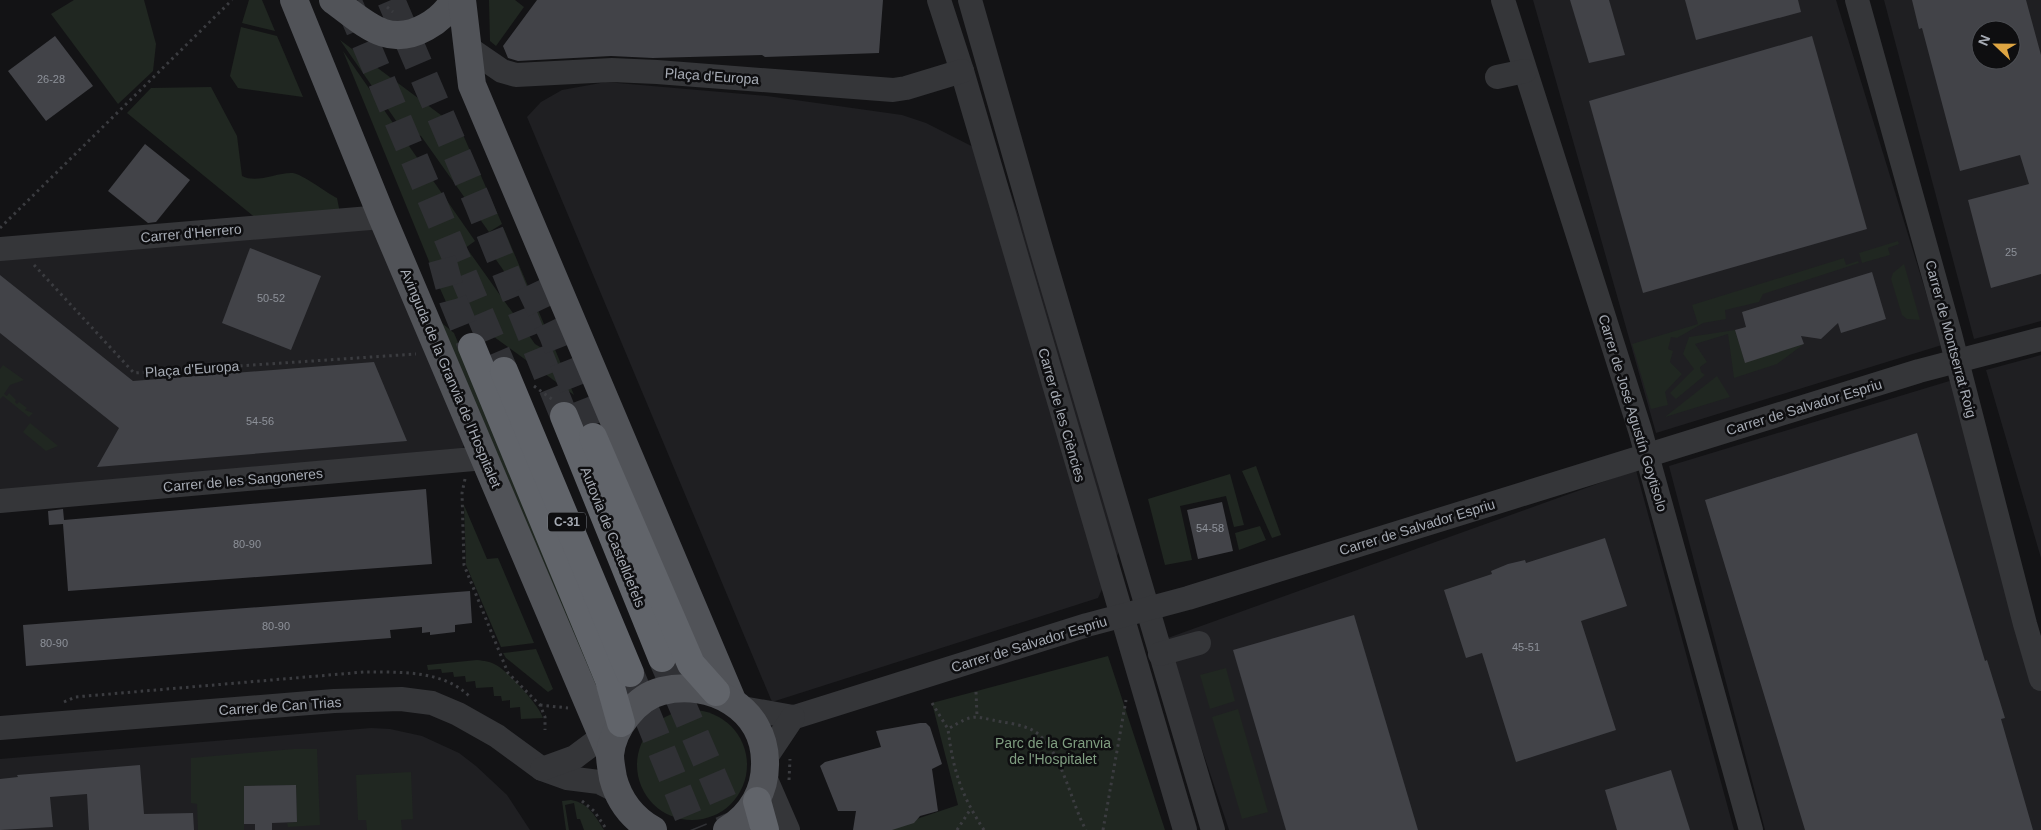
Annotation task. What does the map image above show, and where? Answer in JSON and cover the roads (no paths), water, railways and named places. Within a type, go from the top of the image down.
[{"type":"highway","points":[[472,347],[613,689],[611,738]]},
{"type":"highway","name":"C-31","points":[[504,371],[630,672]]},
{"type":"highway","name":"Autovia de Castelldefels","points":[[564,416],[662,658]]},
{"type":"highway","points":[[593,437],[691,664],[730,700]]},
{"type":"highway","points":[[765,830],[769,780]]},
{"type":"main road","name":"Avinguda de la Granvia de l'Hospitalet","points":[[294,0],[382,217],[476,464],[611,738],[616,791]]},
{"type":"main road","points":[[333,0],[372,28],[393,36],[418,31],[435,22],[454,0]]},
{"type":"main road","points":[[462,0],[472,85],[730,700],[757,727],[769,780],[737,824],[727,830]]},
{"type":"main road","points":[[611,738],[638,704],[661,691],[679,688],[730,700]]},
{"type":"main road","points":[[616,791],[627,810],[647,828]]},
{"type":"street","name":"Carrer de les Ciències","points":[[939,0],[962,71],[1185,830]]},
{"type":"street","name":"Carrer de les Ciències","points":[[970,0],[1213,830]]},
{"type":"street","name":"Carrer de José Agustín Goytisolo","points":[[1503,0],[1647,455],[1751,830]]},
{"type":"street","name":"Carrer de Montserrat Roig","points":[[1858,0],[2041,679]]},
{"type":"street","name":"Plaça d'Europa","points":[[467,47],[502,71],[516,76],[612,70],[893,90],[906,88],[962,71]]},
{"type":"street","points":[[1497,78],[1525,71]]},
{"type":"street","name":"Carrer d'Herrero","points":[[9,248],[382,217]]},
{"type":"street","name":"Carrer de Salvador Espriu","points":[[730,700],[793,717],[1956,361],[2041,339]]},
{"type":"street","name":"Carrer de les Sangoneres","points":[[0,501],[476,464]]},
{"type":"street","points":[[1160,654],[1199,643]]},
{"type":"street","name":"Carrer de Can Trias","points":[[0,728],[334,701],[401,699],[432,703],[458,714],[497,736],[542,769],[567,778],[599,782],[616,791]]},
{"type":"street","points":[[788,830],[769,780],[793,717]]},
{"type":"street","points":[[542,769],[576,757],[611,738]]},
{"type":"tunnel","points":[[391,0],[478,203],[564,416]]},
{"type":"tunnel","points":[[349,4],[504,371]]},
{"type":"tunnel","points":[[442,259],[453,300],[472,347]]},
{"type":"tunnel","points":[[529,285],[553,335],[593,437]]},
{"type":"tunnel","points":[[662,658],[736,830]]},
{"type":"tunnel","points":[[630,673],[694,830]]},
{"type":"park label","name":"Parc de la Granvia de l'Hospitalet","points":[[1053,752]]}]
